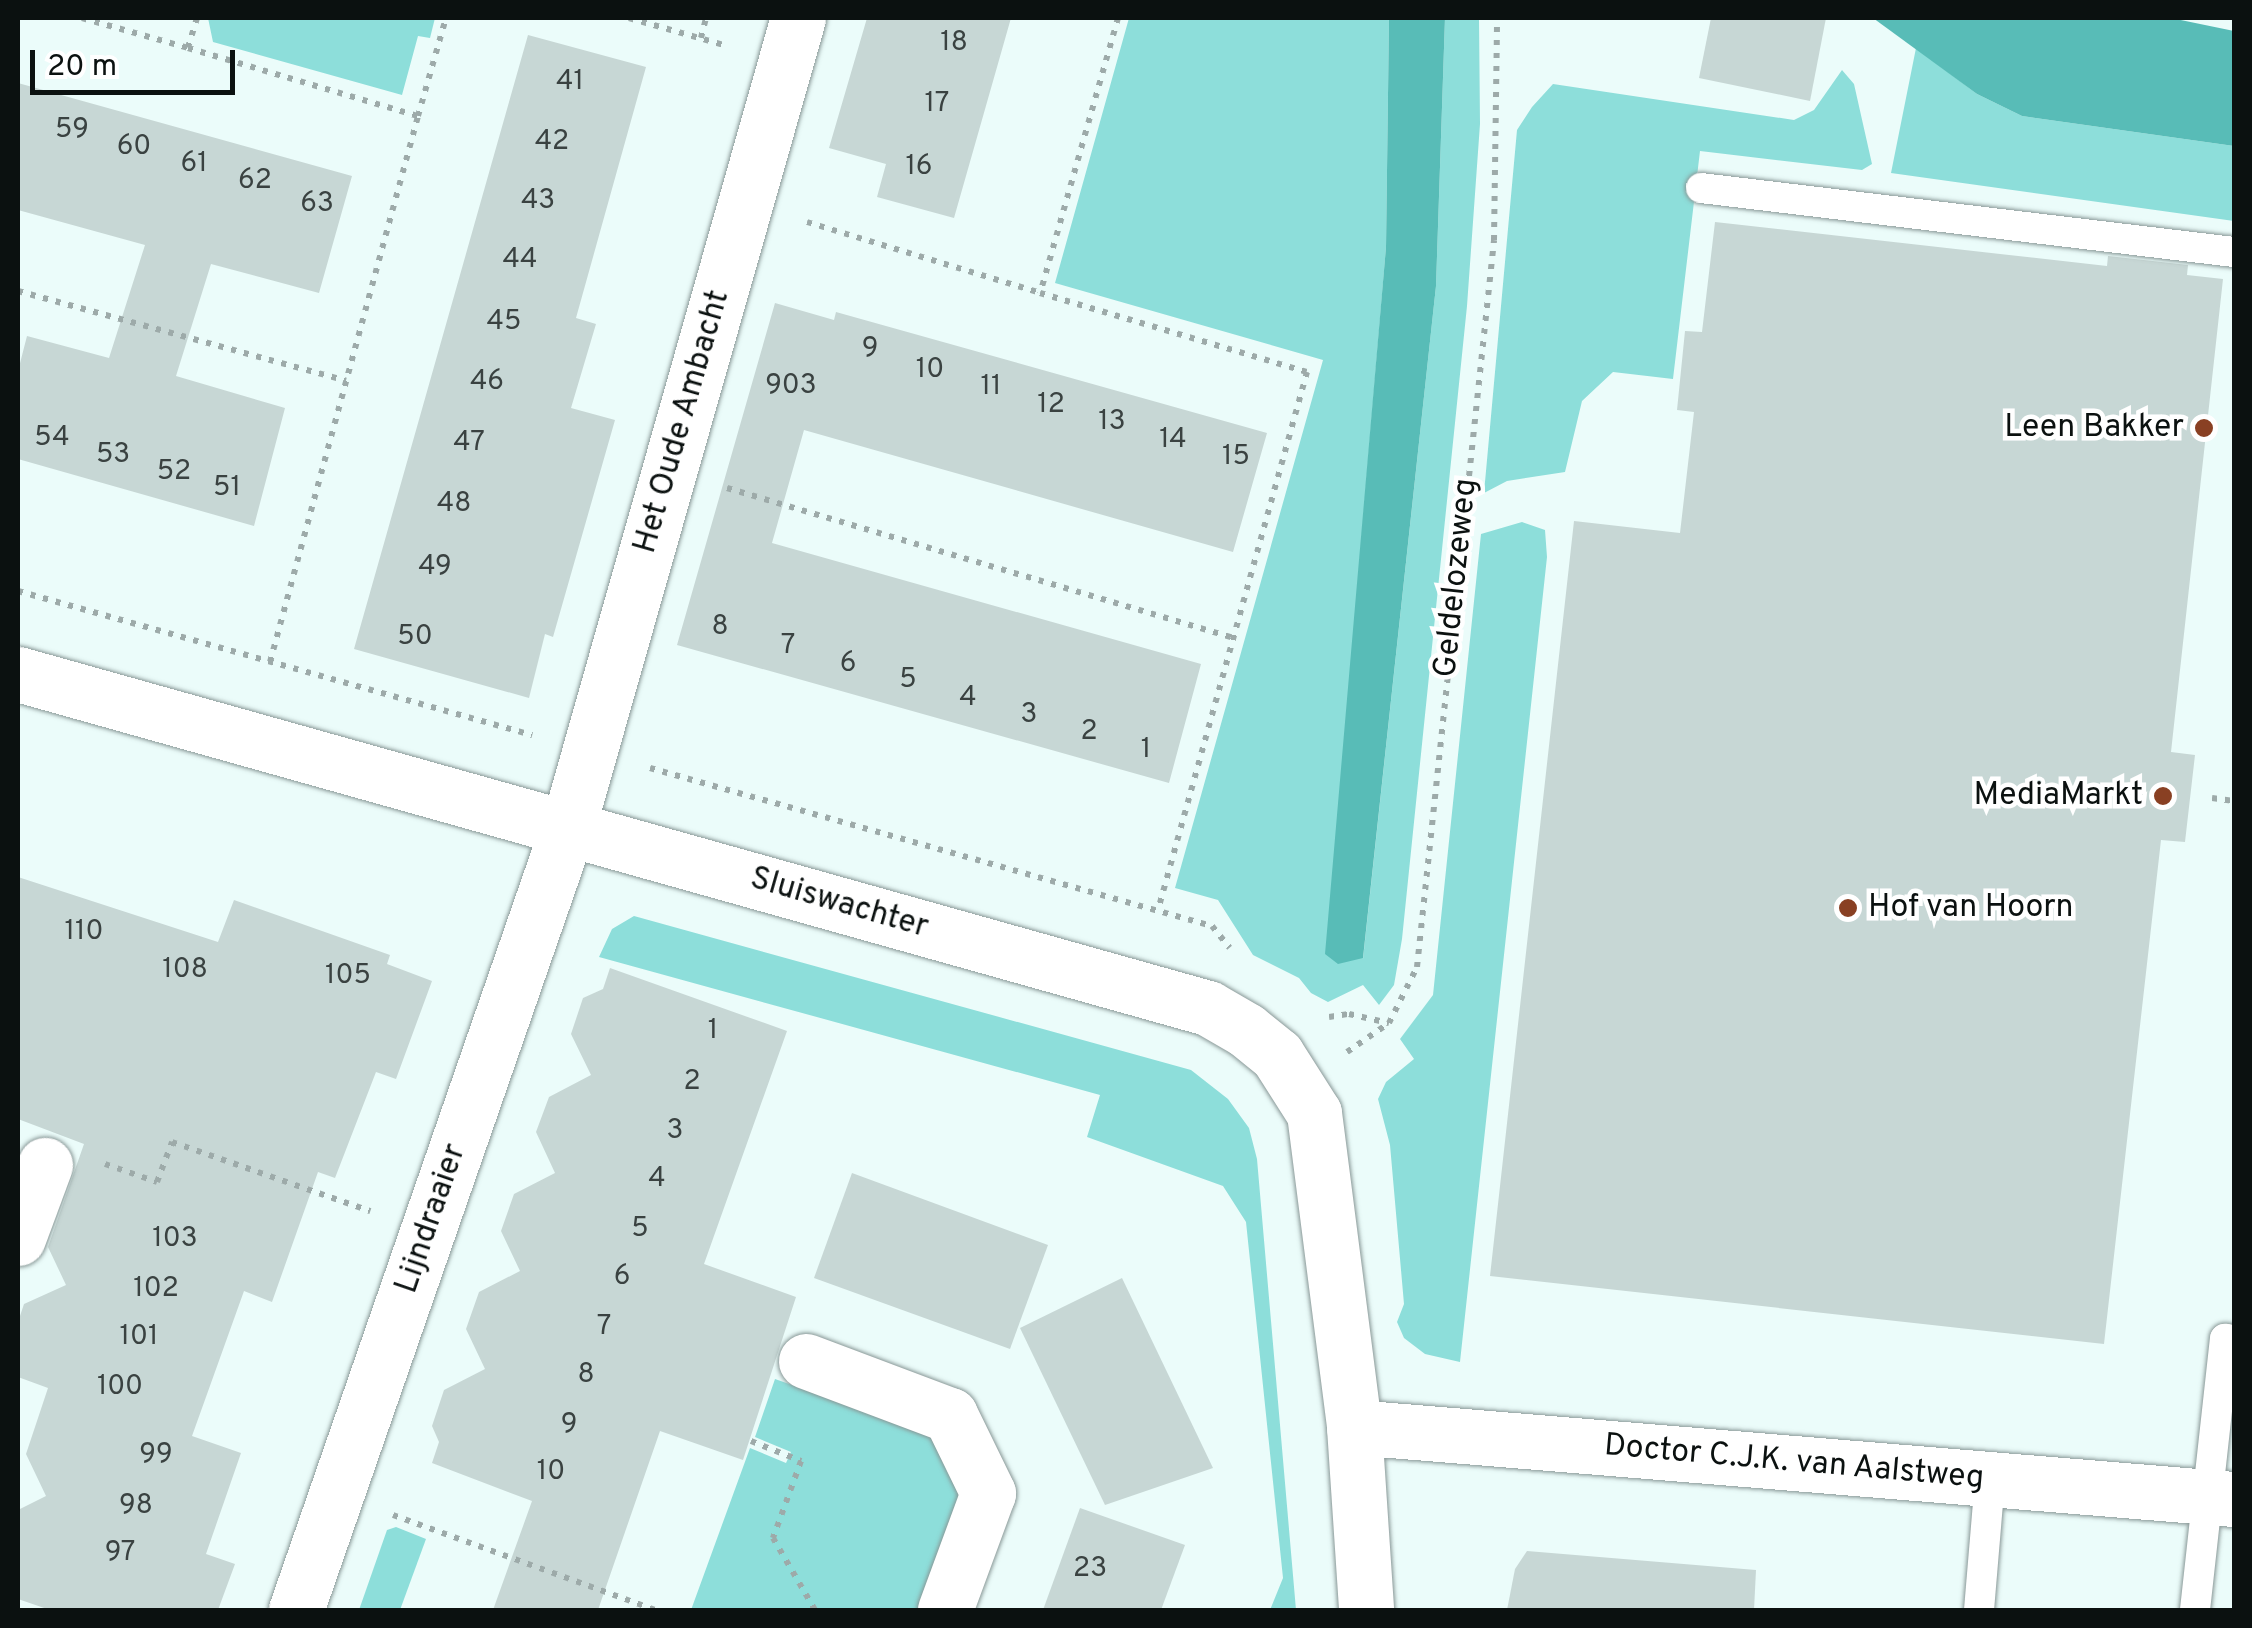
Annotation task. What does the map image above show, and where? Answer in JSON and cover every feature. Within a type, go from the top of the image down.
[{"type":"street","name":"Het Oude Ambacht","points":[[568,827],[792,40]]},
{"type":"street","name":"Sluiswachter","points":[[18,674],[1208,1008],[1246,1030],[1297,1080],[1314,1113],[1354,1427]]},
{"type":"street","name":"Lijndraaier","points":[[296,1610],[568,827]]},
{"type":"street","points":[[18,1238],[44,1166]]},
{"type":"street","points":[[806,1361],[950,1414],[988,1492],[945,1610]]},
{"type":"street","name":"Doctor C.J.K. van Aalstweg","points":[[1354,1427],[2220,1498]]},
{"type":"street","points":[[1354,1427],[1366,1610]]},
{"type":"lane","points":[[1701,188],[2234,252]]},
{"type":"lane","points":[[2195,1610],[2220,1498],[2225,1339],[2234,1340]]},
{"type":"lane","points":[[1979,1610],[1990,1480]]},
{"type":"path","points":[[82,18],[418,116]]},
{"type":"path","points":[[188,48],[197,18]]},
{"type":"path","points":[[270,662],[446,18]]},
{"type":"path","points":[[629,18],[701,38],[792,40]]},
{"type":"path","points":[[701,38],[706,18]]},
{"type":"path","points":[[1040,292],[1118,18]]},
{"type":"path","name":"Geldelozeweg","points":[[1389,1023],[1417,967],[1426,905],[1494,240],[1498,18]]},
{"type":"path","points":[[745,204],[1307,372],[1158,910]]},
{"type":"path","points":[[18,290],[346,382]]},
{"type":"path","points":[[669,472],[1234,638]]},
{"type":"path","points":[[18,591],[1212,926],[1241,962]]},
{"type":"path","points":[[2212,798],[2234,801]]},
{"type":"path","points":[[1316,1010],[1328,1017],[1349,1014],[1389,1023]]},
{"type":"path","points":[[1297,1080],[1389,1023]]},
{"type":"path","points":[[44,1166],[51,1146],[157,1182],[172,1142],[428,1231]]},
{"type":"path","points":[[751,1441],[801,1461],[773,1538],[815,1610]]},
{"type":"path","points":[[336,1494],[655,1610]]},
{"type":"shaded area","points":[[208,18],[435,18],[430,38],[418,36],[402,95],[213,42]]},
{"type":"shaded area","points":[[1129,18],[1389,18],[1386,247],[1348,700],[1363,959],[1436,286],[1445,18],[1479,18],[1480,124],[1467,306],[1402,939],[1394,985],[1379,1005],[1363,985],[1328,1002],[1311,993],[1299,978],[1253,955],[1218,900],[1175,888],[1323,360],[1055,283]]},
{"type":"shaded area","points":[[1389,18],[1445,18],[1436,286],[1363,958],[1338,964],[1325,954],[1386,247]]},
{"type":"shaded area","points":[[1873,18],[2171,18],[2234,31],[2234,146],[2022,116],[1977,94]]},
{"type":"shaded area","points":[[1916,48],[1977,94],[2022,116],[2234,146],[2234,221],[1891,173]]},
{"type":"shaded area","points":[[1842,70],[1854,84],[1872,164],[1862,170],[1700,151],[1673,379],[1613,372],[1582,401],[1565,472],[1507,481],[1484,493],[1517,130],[1532,107],[1553,84],[1794,120],[1814,110]]},
{"type":"shaded area","points":[[1522,522],[1545,530],[1547,557],[1460,1362],[1425,1354],[1404,1338],[1397,1322],[1404,1304],[1390,1145],[1378,1099],[1386,1082],[1414,1059],[1400,1039],[1433,995],[1481,534]]},
{"type":"shaded area","points":[[634,916],[1191,1070],[1228,1099],[1249,1128],[1257,1159],[1296,1610],[1270,1610],[1283,1578],[1246,1222],[1223,1186],[1087,1137],[1100,1095],[599,957],[612,929]]},
{"type":"shaded area","points":[[775,1379],[934,1435],[960,1499],[922,1610],[691,1610],[750,1448],[786,1463],[791,1452],[755,1437]]},
{"type":"shaded area","points":[[396,1527],[426,1539],[400,1610],[359,1610],[387,1530]]},
{"type":"building","points":[[867,18],[1011,18],[954,218],[877,197],[886,164],[829,148]]},
{"type":"building","points":[[1711,18],[1826,18],[1810,101],[1699,78]]},
{"type":"building","points":[[528,35],[646,67],[576,318],[596,324],[571,408],[615,420],[553,637],[545,634],[529,698],[354,649]]},
{"type":"building","points":[[18,83],[352,176],[319,293],[211,264],[176,376],[285,408],[254,526],[18,459],[18,371],[27,336],[109,358],[145,245],[18,210]]},
{"type":"building","name":"Hof van Hoorn","points":[[1715,222],[2107,266],[2108,256],[2188,265],[2187,275],[2223,279],[2171,752],[2195,755],[2185,842],[2161,840],[2104,1344],[1490,1276],[1574,521],[1680,533],[1694,412],[1677,410],[1685,331],[1702,332]]},
{"type":"building","points":[[775,303],[834,320],[836,312],[1267,433],[1233,552],[804,430],[772,543],[1201,664],[1169,783],[677,645]]},
{"type":"building","points":[[18,877],[218,942],[234,900],[390,955],[387,964],[432,981],[396,1079],[376,1072],[335,1178],[318,1172],[272,1302],[244,1291],[192,1436],[241,1453],[206,1554],[235,1564],[218,1610],[50,1610],[18,1599],[18,1510],[46,1496],[26,1454],[48,1388],[18,1377],[18,1322],[24,1304],[66,1285],[48,1247],[84,1144],[18,1119]]},
{"type":"building","points":[[610,968],[787,1031],[704,1264],[796,1297],[743,1460],[660,1431],[598,1610],[493,1610],[532,1501],[432,1463],[439,1442],[432,1426],[444,1390],[485,1369],[466,1329],[479,1292],[520,1271],[501,1231],[514,1194],[555,1173],[536,1132],[549,1097],[591,1075],[571,1034],[583,998],[603,989]]},
{"type":"building","points":[[852,1173],[1048,1245],[1010,1349],[814,1278]]},
{"type":"building","points":[[1122,1278],[1213,1468],[1105,1505],[1020,1328]]},
{"type":"building","points":[[1080,1508],[1185,1545],[1161,1610],[1043,1610]]},
{"type":"building","points":[[1527,1551],[1756,1570],[1754,1610],[1507,1610],[1515,1569]]},
{"type":"place","name":"Leen Bakker","points":[[2204,428]]},
{"type":"place","name":"MediaMarkt","points":[[2163,796]]},
{"type":"place","name":"Hof van Hoorn","points":[[1848,908]]}]
